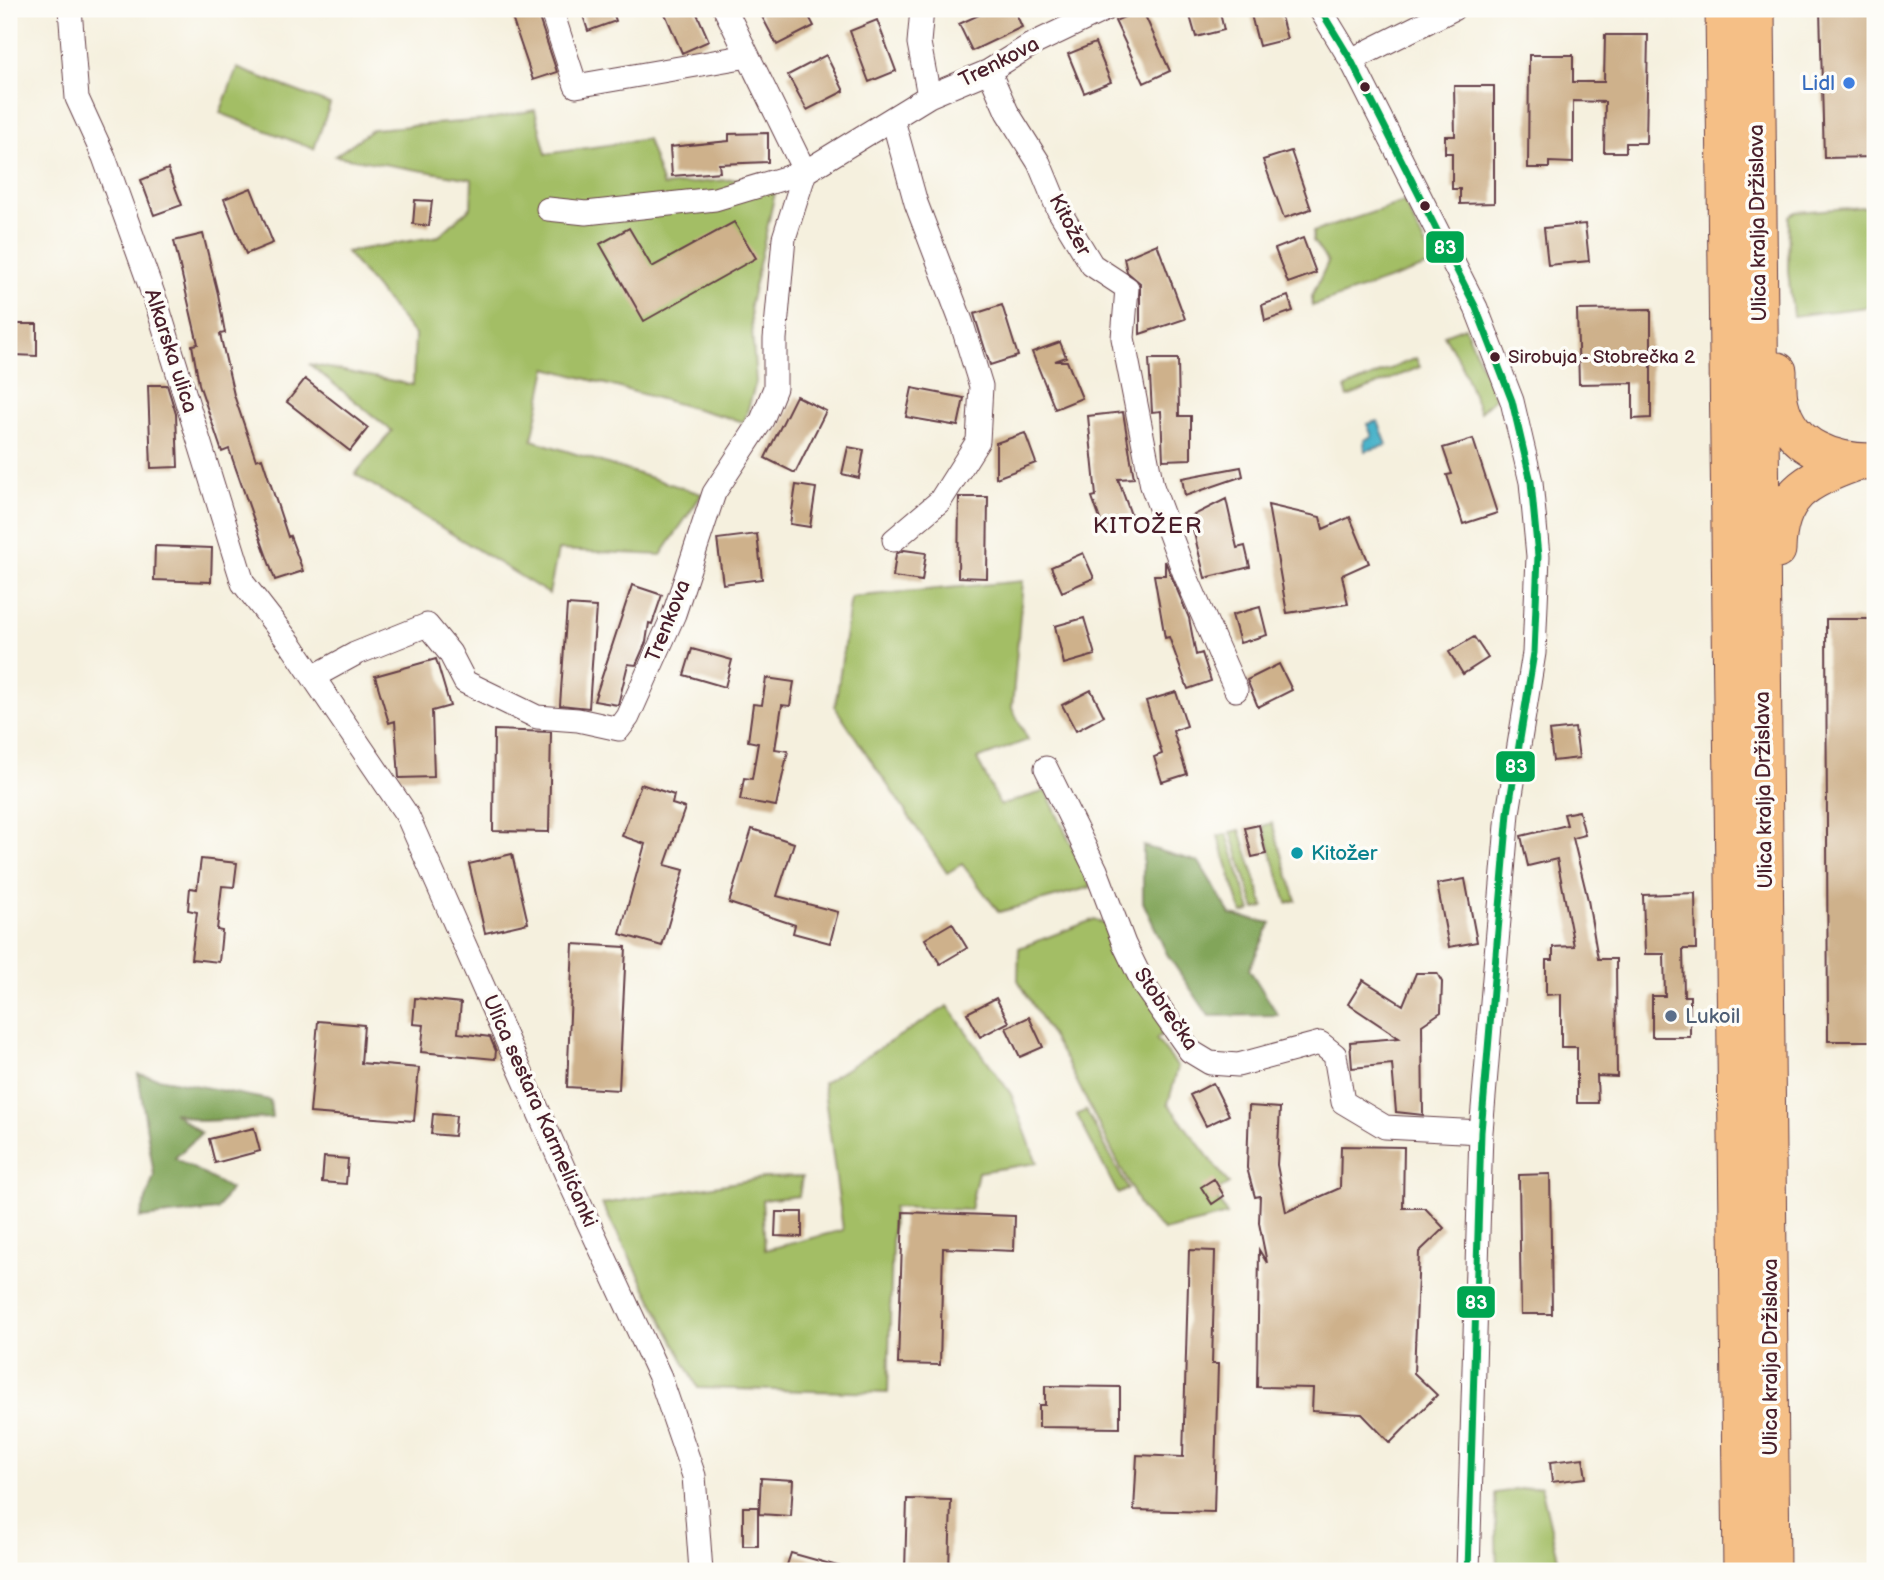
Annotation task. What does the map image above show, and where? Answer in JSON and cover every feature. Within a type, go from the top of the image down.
[{"type":"highway","name":"Ulica kralja Držislava","points":[[1724,9],[1742,1571]]},
{"type":"highway","name":"Ulica kralja Držislava","points":[[1756,9],[1771,1571]]},
{"type":"highway","points":[[1758,272],[1775,311],[1779,402],[1784,417],[1806,444],[1826,456],[1865,462]]},
{"type":"highway","points":[[1762,593],[1774,574],[1777,527],[1785,506],[1798,490],[1818,478],[1865,462]]},
{"type":"highway","points":[[1725,1571],[1726,1504],[1741,1483]]},
{"type":"street","name":"Alkarska ulica","points":[[70,9],[77,99],[104,157],[157,305],[243,583],[313,677]]},
{"type":"street","points":[[551,9],[576,86],[748,57]]},
{"type":"street","name":"Trenkova","points":[[922,9],[919,43],[929,96]]},
{"type":"street","name":"Trenkova","points":[[313,677],[355,654],[428,625],[450,653],[464,682],[537,717],[578,720],[619,729],[628,717],[674,614],[714,493],[762,420],[775,388],[775,338],[784,238],[805,172],[929,96],[989,71],[1031,45],[1106,9]]},
{"type":"street","points":[[1320,9],[1351,60],[1476,308],[1512,401],[1531,482],[1538,556],[1534,653],[1508,813],[1480,1132],[1468,1571]]},
{"type":"street","points":[[1351,60],[1453,9]]},
{"type":"street","points":[[548,209],[586,214],[715,199],[805,172],[748,57],[729,10]]},
{"type":"street","name":"Kitožer","points":[[989,71],[1007,112],[1039,163],[1058,209],[1091,265],[1127,288],[1123,338],[1153,486],[1184,572],[1236,690]]},
{"type":"street","points":[[893,120],[916,203],[961,321],[981,386],[978,441],[940,501],[894,540]]},
{"type":"street","name":"Ulica sestara Karmelićanki","points":[[313,677],[407,814],[571,1185],[660,1377],[694,1476],[701,1571]]},
{"type":"street","name":"Stobrečka","points":[[1046,768],[1096,870],[1124,944],[1145,986],[1190,1051],[1210,1063],[1238,1065],[1320,1043],[1335,1055],[1343,1102],[1360,1115],[1385,1127],[1480,1132]]},
{"type":"green space","points":[[237,68],[330,104],[314,149],[220,113]]},
{"type":"green space","points":[[535,110],[546,154],[647,139],[663,186],[779,175],[750,305],[756,382],[744,422],[547,368],[532,440],[702,494],[661,555],[558,550],[549,594],[355,474],[392,431],[309,364],[413,385],[415,335],[346,252],[439,236],[471,207],[472,179],[335,156],[373,129],[485,120]]},
{"type":"green space","points":[[1404,202],[1434,264],[1312,306],[1312,296],[1328,262],[1313,241],[1313,232]]},
{"type":"green space","points":[[1875,206],[1875,306],[1793,316],[1788,271],[1789,216],[1796,212]]},
{"type":"green space","points":[[1465,327],[1495,398],[1480,412],[1460,362],[1444,335]]},
{"type":"green space","points":[[1416,358],[1420,367],[1348,397],[1345,388]]},
{"type":"green space","points":[[1023,581],[1012,708],[1028,740],[977,759],[1000,805],[1046,791],[1091,887],[999,912],[962,864],[947,873],[835,707],[851,597]]},
{"type":"green space","points":[[1272,823],[1296,900],[1287,903],[1263,826]]},
{"type":"green space","points":[[1240,830],[1264,907],[1255,909],[1231,832]]},
{"type":"green space","points":[[1227,834],[1251,911],[1242,913],[1218,836]]},
{"type":"green space","points":[[1143,846],[1199,862],[1231,915],[1271,923],[1249,969],[1278,1015],[1209,1016],[1167,954],[1143,902]]},
{"type":"green space","points":[[1095,919],[1109,927],[1170,1028],[1156,1039],[1178,1067],[1168,1104],[1229,1184],[1214,1193],[1227,1215],[1164,1231],[1142,1210],[1067,1062],[1018,980],[1019,948]]},
{"type":"green space","points":[[948,1006],[1011,1094],[1037,1163],[978,1172],[970,1210],[893,1207],[888,1393],[698,1388],[602,1204],[763,1178],[802,1177],[799,1196],[762,1200],[765,1250],[843,1230],[823,1083]]},
{"type":"green space","points":[[138,1074],[270,1100],[272,1118],[200,1121],[173,1112],[201,1133],[175,1158],[230,1189],[217,1210],[140,1218],[154,1175]]},
{"type":"green space","points":[[1086,1110],[1128,1189],[1118,1194],[1077,1115]]},
{"type":"green space","points":[[1541,1486],[1561,1571],[1497,1571],[1495,1493]]},
{"type":"water","points":[[1378,421],[1387,445],[1365,451],[1364,440],[1372,436],[1367,424]]},
{"type":"building","points":[[509,9],[536,9],[557,72],[533,80]]},
{"type":"building","points":[[581,9],[612,9],[616,21],[588,31]]},
{"type":"building","points":[[663,9],[695,9],[709,41],[682,53]]},
{"type":"building","points":[[758,9],[805,9],[814,26],[777,45]]},
{"type":"building","points":[[992,9],[1014,9],[1022,27],[972,51],[959,24]]},
{"type":"building","points":[[1142,9],[1170,71],[1144,83],[1115,21]]},
{"type":"building","points":[[1188,9],[1219,9],[1224,30],[1196,37]]},
{"type":"building","points":[[1279,9],[1287,39],[1259,46],[1250,11]]},
{"type":"building","name":"Lidl","points":[[1820,9],[1875,9],[1875,157],[1824,158]]},
{"type":"building","points":[[877,20],[896,71],[869,82],[850,31]]},
{"type":"building","points":[[1605,35],[1648,35],[1646,143],[1626,143],[1626,152],[1604,152],[1605,102],[1573,101],[1573,163],[1549,162],[1549,168],[1528,168],[1529,55],[1573,55],[1573,82],[1604,82]]},
{"type":"building","points":[[1095,43],[1111,82],[1084,93],[1068,54]]},
{"type":"building","points":[[826,55],[844,91],[807,110],[788,75]]},
{"type":"building","points":[[1454,86],[1494,86],[1494,203],[1460,204],[1460,189],[1452,189],[1452,153],[1445,153],[1445,136],[1455,136]]},
{"type":"building","points":[[768,133],[768,162],[719,164],[720,172],[672,176],[670,147],[729,141],[729,134]]},
{"type":"building","points":[[1291,151],[1311,209],[1284,218],[1263,160]]},
{"type":"building","points":[[168,169],[182,205],[154,215],[141,180]]},
{"type":"building","points":[[251,188],[273,243],[246,254],[224,199]]},
{"type":"building","points":[[415,200],[432,201],[429,226],[413,224]]},
{"type":"building","points":[[734,222],[756,258],[644,321],[600,244],[629,228],[652,267]]},
{"type":"building","points":[[1585,224],[1589,261],[1548,265],[1544,228]]},
{"type":"building","points":[[203,234],[218,294],[225,333],[220,334],[234,395],[256,460],[262,458],[288,537],[290,536],[303,571],[275,580],[229,449],[222,452],[199,384],[192,345],[198,344],[174,241]]},
{"type":"building","points":[[1303,238],[1316,273],[1288,283],[1275,249]]},
{"type":"building","points":[[1157,244],[1185,319],[1140,334],[1140,283],[1127,272],[1124,258]]},
{"type":"building","points":[[1288,296],[1293,311],[1265,321],[1262,305]]},
{"type":"building","points":[[1002,305],[1018,356],[990,365],[974,314]]},
{"type":"building","points":[[1651,309],[1651,418],[1633,419],[1633,383],[1579,384],[1577,310]]},
{"type":"building","points":[[15,324],[37,324],[37,356],[15,355]]},
{"type":"building","points":[[1060,342],[1066,357],[1055,361],[1067,361],[1082,398],[1055,409],[1032,352]]},
{"type":"building","points":[[1149,359],[1178,359],[1179,416],[1191,416],[1191,459],[1163,460],[1161,411],[1152,412]]},
{"type":"building","points":[[305,379],[368,428],[350,451],[287,402]]},
{"type":"building","points":[[148,385],[167,385],[176,414],[178,467],[151,468]]},
{"type":"building","points":[[912,388],[964,398],[958,426],[906,417]]},
{"type":"building","points":[[796,396],[826,411],[795,473],[765,458]]},
{"type":"building","points":[[1123,412],[1134,478],[1118,479],[1131,515],[1102,525],[1092,497],[1096,496],[1088,416]]},
{"type":"building","points":[[1025,433],[1036,463],[996,478],[996,443]]},
{"type":"building","points":[[1473,439],[1497,513],[1463,524],[1447,475],[1452,474],[1443,448]]},
{"type":"building","points":[[848,447],[864,450],[859,478],[842,474]]},
{"type":"building","points":[[1241,467],[1243,476],[1185,496],[1182,478]]},
{"type":"building","points":[[796,485],[816,488],[810,527],[790,524]]},
{"type":"building","points":[[959,497],[988,497],[987,578],[958,577]]},
{"type":"building","points":[[1226,499],[1237,548],[1245,546],[1250,567],[1205,578],[1190,517]]},
{"type":"building","points":[[1268,505],[1320,517],[1323,529],[1350,517],[1369,563],[1342,575],[1348,604],[1287,613]]},
{"type":"building","points":[[757,534],[762,579],[723,584],[717,539]]},
{"type":"building","points":[[155,546],[212,548],[211,582],[154,580]]},
{"type":"building","points":[[904,550],[926,553],[922,581],[893,577],[896,554]]},
{"type":"building","points":[[1083,553],[1094,578],[1062,592],[1051,567]]},
{"type":"building","points":[[1165,561],[1189,618],[1196,655],[1202,653],[1211,681],[1188,689],[1169,637],[1165,638],[1154,575],[1165,575]]},
{"type":"building","points":[[632,585],[662,595],[652,624],[649,623],[646,642],[636,665],[628,664],[618,705],[594,701]]},
{"type":"building","points":[[567,605],[596,607],[589,708],[560,705]]},
{"type":"building","points":[[1260,607],[1267,635],[1240,643],[1232,615]]},
{"type":"building","points":[[1084,618],[1095,655],[1064,664],[1055,626]]},
{"type":"building","points":[[1826,619],[1875,619],[1875,1041],[1828,1041]]},
{"type":"building","points":[[1474,637],[1488,658],[1463,674],[1449,652]]},
{"type":"building","points":[[692,649],[732,660],[725,687],[684,675]]},
{"type":"building","points":[[436,659],[450,706],[432,711],[434,777],[399,778],[395,721],[389,723],[375,676]]},
{"type":"building","points":[[1279,664],[1292,690],[1258,707],[1247,680]]},
{"type":"building","points":[[766,678],[794,682],[790,706],[782,705],[775,749],[788,751],[776,806],[740,800],[744,778],[752,779],[758,743],[748,741],[753,704],[762,705]]},
{"type":"building","points":[[1091,690],[1104,716],[1076,731],[1062,705]]},
{"type":"building","points":[[1176,692],[1187,726],[1173,731],[1187,774],[1162,782],[1154,757],[1162,754],[1146,701]]},
{"type":"building","points":[[1575,728],[1579,758],[1553,761],[1549,731]]},
{"type":"building","points":[[494,730],[551,732],[549,832],[493,831]]},
{"type":"building","points":[[641,784],[674,795],[672,804],[685,808],[665,865],[684,870],[662,946],[620,934],[645,844],[622,836]]},
{"type":"building","points":[[1579,811],[1585,835],[1573,838],[1588,900],[1598,959],[1616,959],[1617,1077],[1597,1076],[1598,1103],[1577,1103],[1577,1047],[1561,1047],[1561,994],[1546,995],[1546,960],[1553,960],[1553,947],[1574,946],[1557,859],[1528,866],[1521,836],[1567,825],[1564,814]]},
{"type":"building","points":[[1259,825],[1266,854],[1252,857],[1245,828]]},
{"type":"building","points":[[752,829],[794,843],[777,896],[838,912],[830,943],[793,933],[795,925],[729,903]]},
{"type":"building","points":[[512,854],[528,923],[485,933],[469,864]]},
{"type":"building","points":[[201,859],[237,863],[234,887],[222,886],[217,930],[222,931],[219,962],[191,959],[197,912],[188,910],[190,888],[197,889]]},
{"type":"building","points":[[1465,879],[1477,942],[1449,947],[1437,884]]},
{"type":"building","points":[[1695,893],[1696,949],[1683,949],[1684,996],[1690,996],[1690,1037],[1652,1037],[1652,996],[1665,996],[1664,954],[1645,954],[1643,895]]},
{"type":"building","points":[[952,923],[967,948],[940,964],[925,939]]},
{"type":"building","points":[[573,944],[626,947],[619,1090],[567,1087]]},
{"type":"building","points":[[1416,973],[1437,973],[1442,982],[1441,1012],[1422,1025],[1423,1115],[1396,1112],[1392,1064],[1352,1068],[1350,1042],[1399,1038],[1348,1004],[1363,980],[1403,1005]]},
{"type":"building","points":[[415,998],[461,1003],[458,1033],[490,1037],[496,1051],[495,1059],[421,1052],[424,1025],[413,1024]]},
{"type":"building","points":[[996,998],[1009,1022],[980,1037],[967,1013]]},
{"type":"building","points":[[1029,1017],[1043,1047],[1020,1057],[1006,1028]]},
{"type":"building","points":[[318,1021],[364,1025],[361,1063],[419,1068],[414,1121],[310,1113]]},
{"type":"building","points":[[1213,1083],[1229,1115],[1206,1126],[1190,1095]]},
{"type":"building","points":[[1249,1106],[1280,1108],[1277,1165],[1286,1212],[1340,1188],[1341,1146],[1404,1147],[1403,1208],[1425,1208],[1444,1228],[1419,1252],[1414,1373],[1437,1395],[1390,1443],[1362,1414],[1312,1411],[1313,1388],[1257,1387],[1259,1250],[1267,1263],[1259,1223],[1260,1196],[1255,1197],[1247,1168]]},
{"type":"building","points":[[433,1114],[456,1116],[454,1136],[431,1134]]},
{"type":"building","points":[[254,1128],[260,1151],[215,1163],[209,1139]]},
{"type":"building","points":[[324,1157],[348,1159],[346,1184],[322,1182]]},
{"type":"building","points":[[1550,1174],[1552,1314],[1521,1314],[1519,1175]]},
{"type":"building","points":[[1214,1179],[1224,1196],[1212,1204],[1201,1187]]},
{"type":"building","points":[[776,1212],[802,1212],[802,1237],[775,1236]]},
{"type":"building","points":[[903,1212],[1015,1216],[1014,1251],[943,1248],[940,1365],[898,1364]]},
{"type":"building","points":[[1189,1250],[1215,1251],[1212,1364],[1218,1364],[1214,1512],[1134,1510],[1137,1455],[1183,1457]]},
{"type":"building","points":[[1045,1386],[1120,1387],[1120,1428],[1039,1427],[1039,1405],[1045,1405]]},
{"type":"building","points":[[1583,1458],[1586,1478],[1552,1482],[1550,1462]]},
{"type":"building","points":[[761,1478],[793,1480],[791,1516],[759,1514]]},
{"type":"building","points":[[907,1499],[951,1500],[949,1571],[905,1571]]},
{"type":"building","points":[[743,1507],[758,1507],[758,1546],[743,1546]]},
{"type":"building","points":[[791,1553],[841,1567],[840,1571],[786,1568]]},
{"type":"transit line","name":"83","points":[[1320,9],[1351,60],[1476,308],[1512,401],[1531,482],[1538,556],[1534,653],[1508,813],[1481,1132],[1468,1571]]},
{"type":"place","name":"Lidl","points":[[1849,83]]},
{"type":"place","name":"Sirobuja - Stobrečka 2","points":[[1495,357]]},
{"type":"place","name":"Kitožer","points":[[1297,853]]},
{"type":"place","name":"Lukoil","points":[[1671,1016]]},
{"type":"district","name":"KITOŽER","points":[[1148,526]]}]
